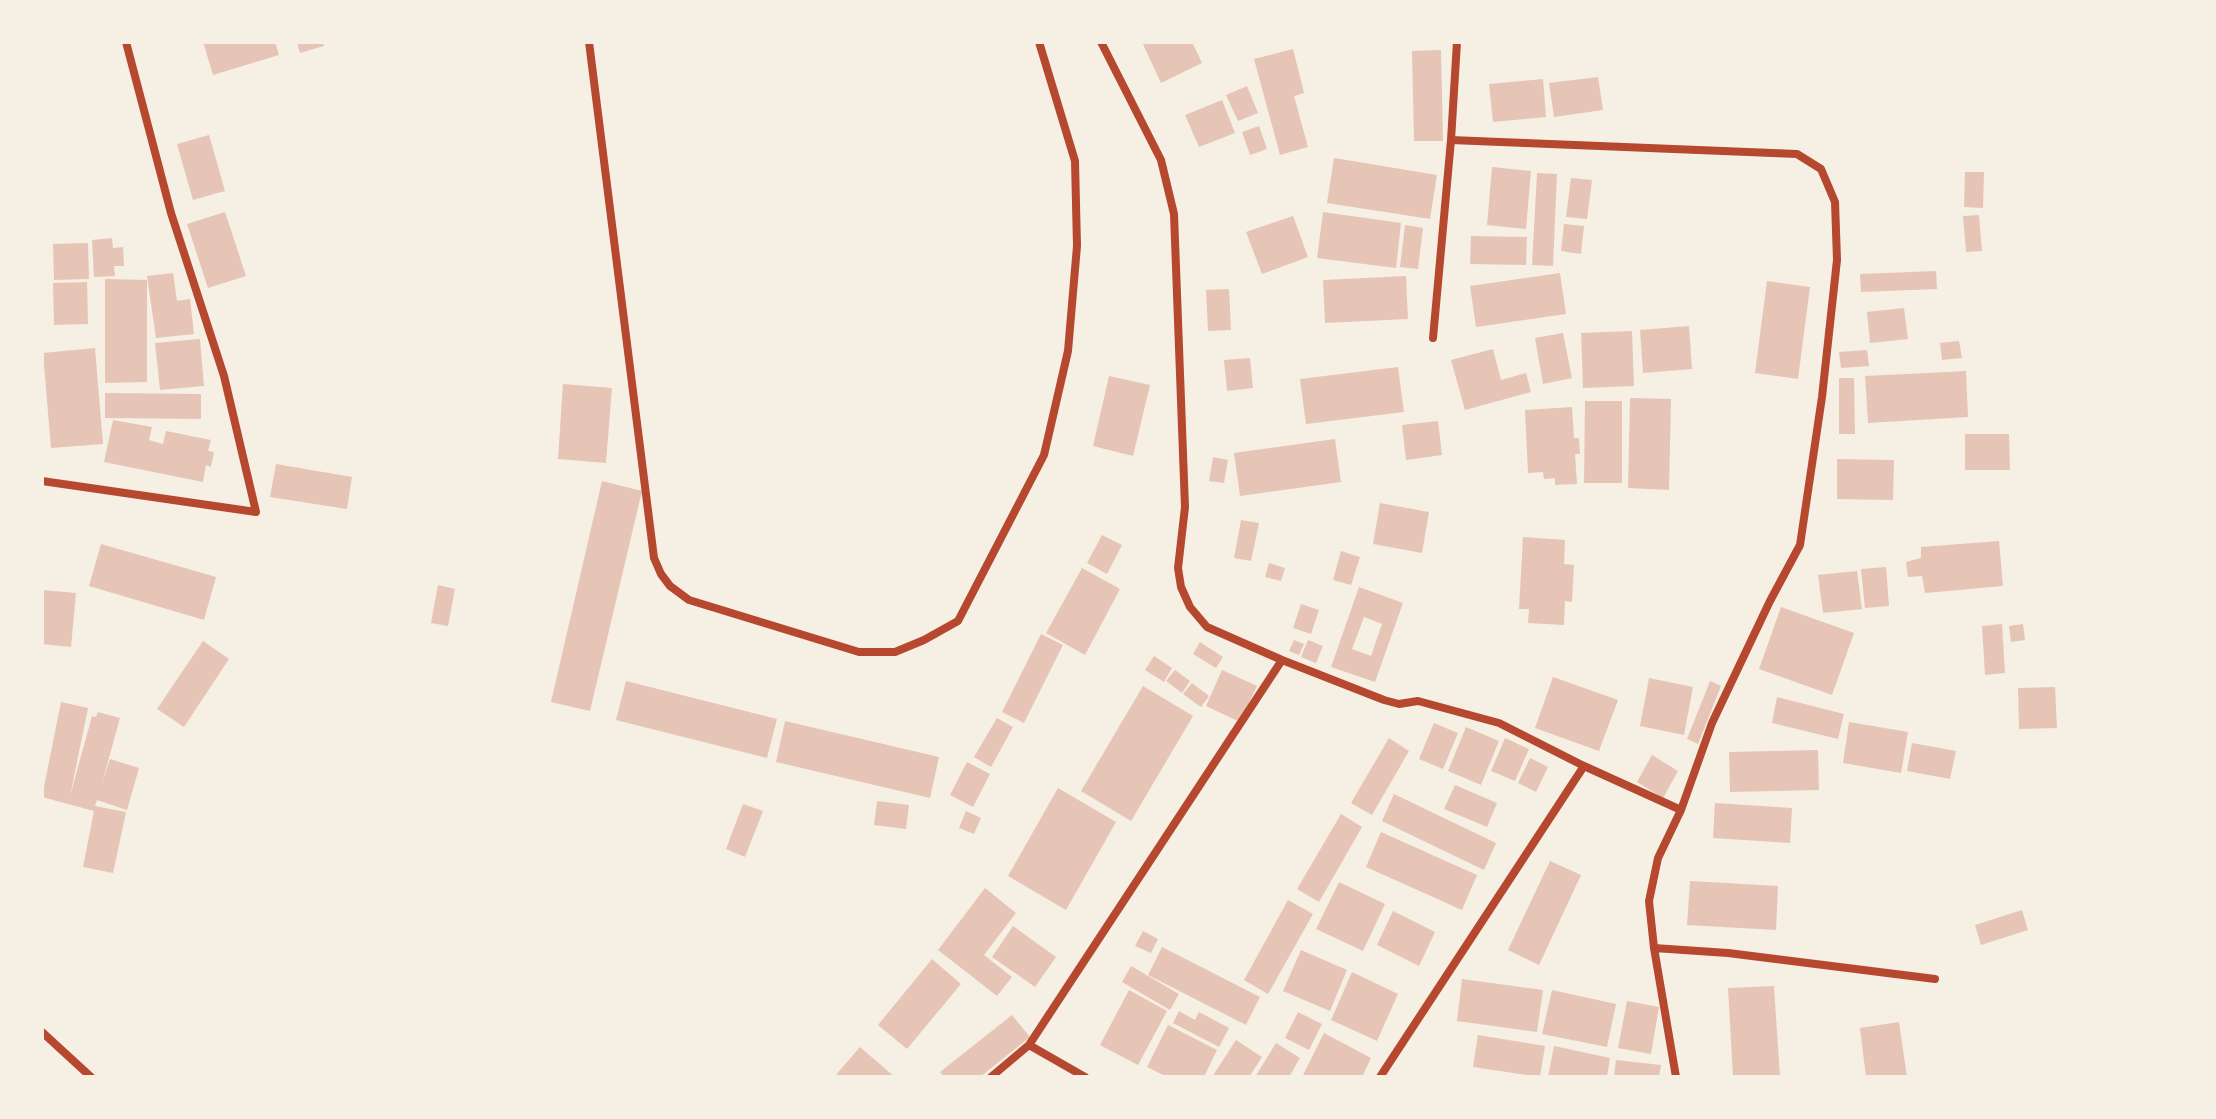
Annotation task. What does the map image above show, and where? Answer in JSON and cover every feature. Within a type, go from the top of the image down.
[{"type":"street","points":[[42,481],[256,512],[224,376],[171,213],[126,42]]},
{"type":"street","points":[[589,42],[654,558],[661,574],[670,586],[689,600],[859,652],[895,652],[958,621],[1044,455],[1068,351],[1077,246],[1075,161],[1039,42]]},
{"type":"street","points":[[1101,42],[1161,160],[1174,214],[1185,507],[1178,568],[1181,587],[1190,607],[1207,627],[1282,660],[1384,700],[1399,704],[1418,701],[1499,723],[1681,810]]},
{"type":"street","points":[[1433,338],[1457,42]]},
{"type":"street","points":[[1451,140],[1797,154],[1821,169],[1835,202],[1837,260],[1822,397],[1800,545],[1712,723],[1681,810],[1658,858],[1649,901],[1676,1077]]},
{"type":"street","points":[[991,1077],[1029,1045],[1282,660]]},
{"type":"street","points":[[1380,1077],[1584,766]]},
{"type":"street","points":[[1654,948],[1728,953],[1935,979]]},
{"type":"street","points":[[42,1032],[91,1077]]},
{"type":"street","points":[[1029,1045],[1085,1077]]},
{"type":"building","points":[[203,42],[275,42],[279,55],[213,75]]},
{"type":"building","points":[[297,42],[323,42],[324,46],[300,53]]},
{"type":"building","points":[[1142,42],[1192,42],[1202,63],[1161,83]]},
{"type":"building","points":[[1293,49],[1304,93],[1294,96],[1308,147],[1280,155],[1254,59]]},
{"type":"building","points":[[1441,50],[1443,141],[1414,141],[1412,51]]},
{"type":"building","points":[[1598,77],[1603,110],[1554,117],[1549,83]]},
{"type":"building","points":[[1543,79],[1546,117],[1493,122],[1489,84]]},
{"type":"building","points":[[1247,86],[1258,113],[1238,121],[1226,95]]},
{"type":"building","points":[[1222,100],[1235,133],[1199,147],[1185,115]]},
{"type":"building","points":[[1259,126],[1267,149],[1250,155],[1242,132]]},
{"type":"building","points":[[209,135],[225,191],[193,200],[177,144]]},
{"type":"building","points":[[1334,158],[1437,175],[1430,219],[1327,203]]},
{"type":"building","points":[[1492,167],[1531,171],[1526,229],[1487,225]]},
{"type":"building","points":[[1965,172],[1984,172],[1983,208],[1964,207]]},
{"type":"building","points":[[1537,173],[1557,174],[1553,266],[1532,265]]},
{"type":"building","points":[[1571,178],[1592,180],[1587,219],[1566,217]]},
{"type":"building","points":[[225,212],[246,276],[208,288],[187,224]]},
{"type":"building","points":[[1323,212],[1401,223],[1396,268],[1317,258]]},
{"type":"building","points":[[1979,215],[1982,251],[1966,252],[1963,216]]},
{"type":"building","points":[[1293,216],[1308,257],[1262,274],[1246,232]]},
{"type":"building","points":[[1564,224],[1584,226],[1581,254],[1561,251]]},
{"type":"building","points":[[1405,225],[1423,228],[1418,269],[1400,267]]},
{"type":"building","points":[[1471,236],[1527,237],[1526,265],[1470,264]]},
{"type":"building","points":[[112,238],[113,248],[123,247],[124,266],[114,266],[115,276],[94,277],[92,240]]},
{"type":"building","points":[[88,243],[89,279],[54,280],[53,244]]},
{"type":"building","points":[[1936,271],[1937,289],[1861,292],[1860,274]]},
{"type":"building","points":[[173,273],[177,301],[190,299],[194,334],[156,338],[147,276]]},
{"type":"building","points":[[1560,273],[1566,314],[1476,327],[1470,286]]},
{"type":"building","points":[[1406,276],[1408,319],[1325,323],[1323,280]]},
{"type":"building","points":[[105,279],[147,280],[147,382],[105,383]]},
{"type":"building","points":[[1767,281],[1810,287],[1798,379],[1755,373]]},
{"type":"building","points":[[87,282],[88,324],[54,325],[53,283]]},
{"type":"building","points":[[1229,289],[1231,330],[1208,331],[1206,290]]},
{"type":"building","points":[[1904,308],[1908,339],[1870,343],[1867,312]]},
{"type":"building","points":[[1689,326],[1692,369],[1643,373],[1640,330]]},
{"type":"building","points":[[1632,331],[1634,386],[1583,388],[1581,333]]},
{"type":"building","points":[[1563,333],[1572,378],[1543,384],[1535,338]]},
{"type":"building","points":[[200,339],[204,386],[160,390],[155,343]]},
{"type":"building","points":[[1959,341],[1962,358],[1942,360],[1940,343]]},
{"type":"building","points":[[95,348],[103,444],[51,448],[43,353]]},
{"type":"building","points":[[1493,349],[1501,380],[1526,373],[1531,392],[1465,410],[1451,360]]},
{"type":"building","points":[[1867,350],[1869,366],[1841,368],[1839,352]]},
{"type":"building","points":[[1250,358],[1253,388],[1227,391],[1224,360]]},
{"type":"building","points":[[1398,367],[1404,412],[1306,424],[1300,379]]},
{"type":"building","points":[[1966,371],[1968,417],[1868,423],[1865,376]]},
{"type":"building","points":[[1109,376],[1150,385],[1133,456],[1093,446]]},
{"type":"building","points":[[1839,378],[1854,378],[1855,434],[1839,434]]},
{"type":"building","points":[[563,384],[612,388],[606,463],[558,459]]},
{"type":"building","points":[[105,393],[201,394],[201,419],[105,418]]},
{"type":"building","points":[[1630,398],[1671,399],[1669,490],[1628,488]]},
{"type":"building","points":[[1585,401],[1622,401],[1622,483],[1584,483]]},
{"type":"building","points":[[1572,407],[1574,438],[1579,438],[1580,454],[1575,454],[1577,484],[1555,485],[1555,478],[1544,479],[1543,472],[1528,473],[1525,410]]},
{"type":"building","points":[[113,420],[152,427],[149,440],[163,444],[166,431],[211,440],[208,451],[214,452],[211,467],[206,465],[203,482],[104,462]]},
{"type":"building","points":[[1438,421],[1442,455],[1406,460],[1402,425]]},
{"type":"building","points":[[1965,434],[2009,434],[2010,470],[1965,470]]},
{"type":"building","points":[[1335,439],[1341,482],[1240,496],[1234,453]]},
{"type":"building","points":[[1213,457],[1228,460],[1224,483],[1209,481]]},
{"type":"building","points":[[1837,459],[1894,460],[1893,500],[1837,499]]},
{"type":"building","points":[[276,464],[352,477],[347,509],[270,497]]},
{"type":"building","points":[[602,481],[642,491],[590,711],[551,702]]},
{"type":"building","points":[[1380,503],[1429,512],[1422,553],[1373,544]]},
{"type":"building","points":[[1241,520],[1259,523],[1251,561],[1234,558]]},
{"type":"building","points":[[1102,535],[1122,545],[1107,574],[1087,563]]},
{"type":"building","points":[[1523,537],[1565,540],[1564,564],[1574,565],[1572,602],[1565,601],[1564,625],[1528,623],[1529,609],[1519,609]]},
{"type":"building","points":[[1999,541],[2003,586],[1925,593],[1922,576],[1908,577],[1906,562],[1921,558],[1921,547]]},
{"type":"building","points":[[101,544],[216,577],[204,620],[89,586]]},
{"type":"building","points":[[1341,551],[1360,557],[1351,585],[1333,580]]},
{"type":"building","points":[[1269,563],[1285,568],[1281,581],[1265,577]]},
{"type":"building","points":[[1886,567],[1889,606],[1865,608],[1861,569]]},
{"type":"building","points":[[1082,568],[1120,589],[1085,655],[1046,633]]},
{"type":"building","points":[[1857,571],[1862,609],[1823,613],[1818,575]]},
{"type":"building","points":[[438,585],[455,589],[448,626],[431,623]]},
{"type":"building","points":[[1359,587],[1403,603],[1375,682],[1331,667]],"holes":[[[1364,617],[1382,624],[1371,656],[1352,649]]]},
{"type":"building","points":[[42,590],[76,593],[71,647],[42,644]]},
{"type":"building","points":[[1301,604],[1319,610],[1311,634],[1293,628]]},
{"type":"building","points":[[1781,607],[1854,633],[1832,695],[1759,669]]},
{"type":"building","points":[[2002,624],[2005,673],[1985,675],[1982,626]]},
{"type":"building","points":[[2023,624],[2025,640],[2011,642],[2009,626]]},
{"type":"building","points":[[1041,634],[1063,645],[1024,723],[1002,712]]},
{"type":"building","points":[[1294,640],[1304,644],[1299,655],[1289,651]]},
{"type":"building","points":[[1308,640],[1323,646],[1316,663],[1301,657]]},
{"type":"building","points":[[203,641],[229,659],[184,727],[157,709]]},
{"type":"building","points":[[1200,642],[1223,657],[1216,668],[1193,654]]},
{"type":"building","points":[[1154,656],[1172,668],[1164,682],[1145,670]]},
{"type":"building","points":[[1175,670],[1190,681],[1182,693],[1166,681]]},
{"type":"building","points":[[1222,670],[1257,686],[1240,722],[1206,706]]},
{"type":"building","points":[[1553,677],[1618,700],[1599,751],[1535,728]]},
{"type":"building","points":[[1649,678],[1693,687],[1684,735],[1640,726]]},
{"type":"building","points":[[626,681],[777,719],[767,758],[616,720]]},
{"type":"building","points":[[1710,681],[1721,686],[1698,744],[1687,739]]},
{"type":"building","points":[[1192,683],[1209,696],[1201,707],[1183,694]]},
{"type":"building","points":[[1143,686],[1193,716],[1131,821],[1081,791]]},
{"type":"building","points":[[2055,687],[2057,728],[2019,729],[2018,688]]},
{"type":"building","points":[[1777,697],[1844,714],[1838,739],[1772,723]]},
{"type":"building","points":[[61,702],[88,708],[70,796],[92,716],[96,717],[98,712],[120,718],[102,783],[110,759],[139,768],[127,810],[97,800],[95,806],[126,812],[113,873],[83,867],[94,811],[42,797]]},
{"type":"building","points":[[997,718],[1013,727],[991,767],[974,757]]},
{"type":"building","points":[[785,721],[939,757],[930,798],[776,762]]},
{"type":"building","points":[[1849,722],[1908,732],[1901,773],[1843,763]]},
{"type":"building","points":[[1434,723],[1458,733],[1443,769],[1419,759]]},
{"type":"building","points":[[1466,727],[1499,741],[1481,785],[1448,771]]},
{"type":"building","points":[[1389,738],[1409,751],[1372,815],[1351,803]]},
{"type":"building","points":[[1505,738],[1529,749],[1515,781],[1491,771]]},
{"type":"building","points":[[1912,743],[1956,751],[1950,779],[1907,771]]},
{"type":"building","points":[[1818,750],[1819,790],[1730,792],[1729,752]]},
{"type":"building","points":[[1652,755],[1678,771],[1663,798],[1637,782]]},
{"type":"building","points":[[1530,758],[1548,767],[1536,792],[1518,783]]},
{"type":"building","points":[[967,762],[990,774],[973,807],[950,795]]},
{"type":"building","points":[[1455,785],[1497,803],[1487,827],[1444,809]]},
{"type":"building","points":[[1058,788],[1116,822],[1066,910],[1008,876]]},
{"type":"building","points":[[1394,794],[1496,843],[1484,870],[1382,821]]},
{"type":"building","points":[[877,801],[909,805],[906,829],[874,825]]},
{"type":"building","points":[[1715,803],[1792,808],[1790,843],[1713,838]]},
{"type":"building","points":[[743,804],[763,811],[745,857],[726,849]]},
{"type":"building","points":[[966,811],[981,818],[974,834],[959,828]]},
{"type":"building","points":[[1341,814],[1362,827],[1319,902],[1297,889]]},
{"type":"building","points":[[1381,832],[1477,875],[1462,910],[1366,867]]},
{"type":"building","points":[[1550,861],[1581,875],[1539,965],[1508,950]]},
{"type":"building","points":[[1690,881],[1778,886],[1776,930],[1687,925]]},
{"type":"building","points":[[1339,882],[1385,904],[1363,951],[1316,929]]},
{"type":"building","points":[[985,888],[1016,913],[984,955],[1012,977],[997,996],[938,950]]},
{"type":"building","points":[[1288,900],[1313,914],[1268,994],[1244,980]]},
{"type":"building","points":[[2022,910],[2028,930],[1981,945],[1975,925]]},
{"type":"building","points":[[1393,911],[1435,932],[1419,966],[1377,945]]},
{"type":"building","points":[[1013,926],[1056,957],[1035,987],[992,957]]},
{"type":"building","points":[[1143,931],[1158,939],[1151,953],[1135,946]]},
{"type":"building","points":[[1162,947],[1260,997],[1246,1025],[1148,975]]},
{"type":"building","points":[[1301,950],[1347,970],[1330,1011],[1283,991]]},
{"type":"building","points":[[932,959],[961,984],[907,1049],[878,1025]]},
{"type":"building","points":[[1131,966],[1179,994],[1170,1010],[1122,982]]},
{"type":"building","points":[[1352,972],[1398,994],[1377,1041],[1331,1020]]},
{"type":"building","points":[[1462,979],[1543,990],[1537,1032],[1457,1021]]},
{"type":"building","points":[[1774,986],[1780,1077],[1733,1077],[1728,988]]},
{"type":"building","points":[[1129,990],[1167,1011],[1138,1065],[1100,1045]]},
{"type":"building","points":[[1552,990],[1616,1004],[1607,1047],[1542,1034]]},
{"type":"building","points":[[1627,1001],[1659,1007],[1651,1054],[1618,1048]]},
{"type":"building","points":[[1179,1011],[1195,1020],[1199,1012],[1229,1028],[1219,1047],[1173,1023]]},
{"type":"building","points":[[1298,1012],[1322,1024],[1309,1050],[1285,1038]]},
{"type":"building","points":[[1012,1015],[1030,1037],[980,1077],[944,1077],[940,1072]]},
{"type":"building","points":[[1899,1022],[1907,1077],[1866,1077],[1860,1028]]},
{"type":"building","points":[[1168,1025],[1217,1050],[1204,1077],[1167,1077],[1147,1067]]},
{"type":"building","points":[[1324,1033],[1371,1058],[1362,1077],[1303,1075]]},
{"type":"building","points":[[1478,1035],[1545,1046],[1540,1077],[1473,1067]]},
{"type":"building","points":[[1236,1040],[1262,1057],[1249,1077],[1212,1077]]},
{"type":"building","points":[[1276,1043],[1300,1058],[1289,1077],[1255,1077]]},
{"type":"building","points":[[1554,1046],[1610,1058],[1607,1077],[1548,1077]]},
{"type":"building","points":[[860,1047],[895,1077],[834,1077]]},
{"type":"building","points":[[1616,1060],[1661,1065],[1659,1077],[1614,1077]]}]
